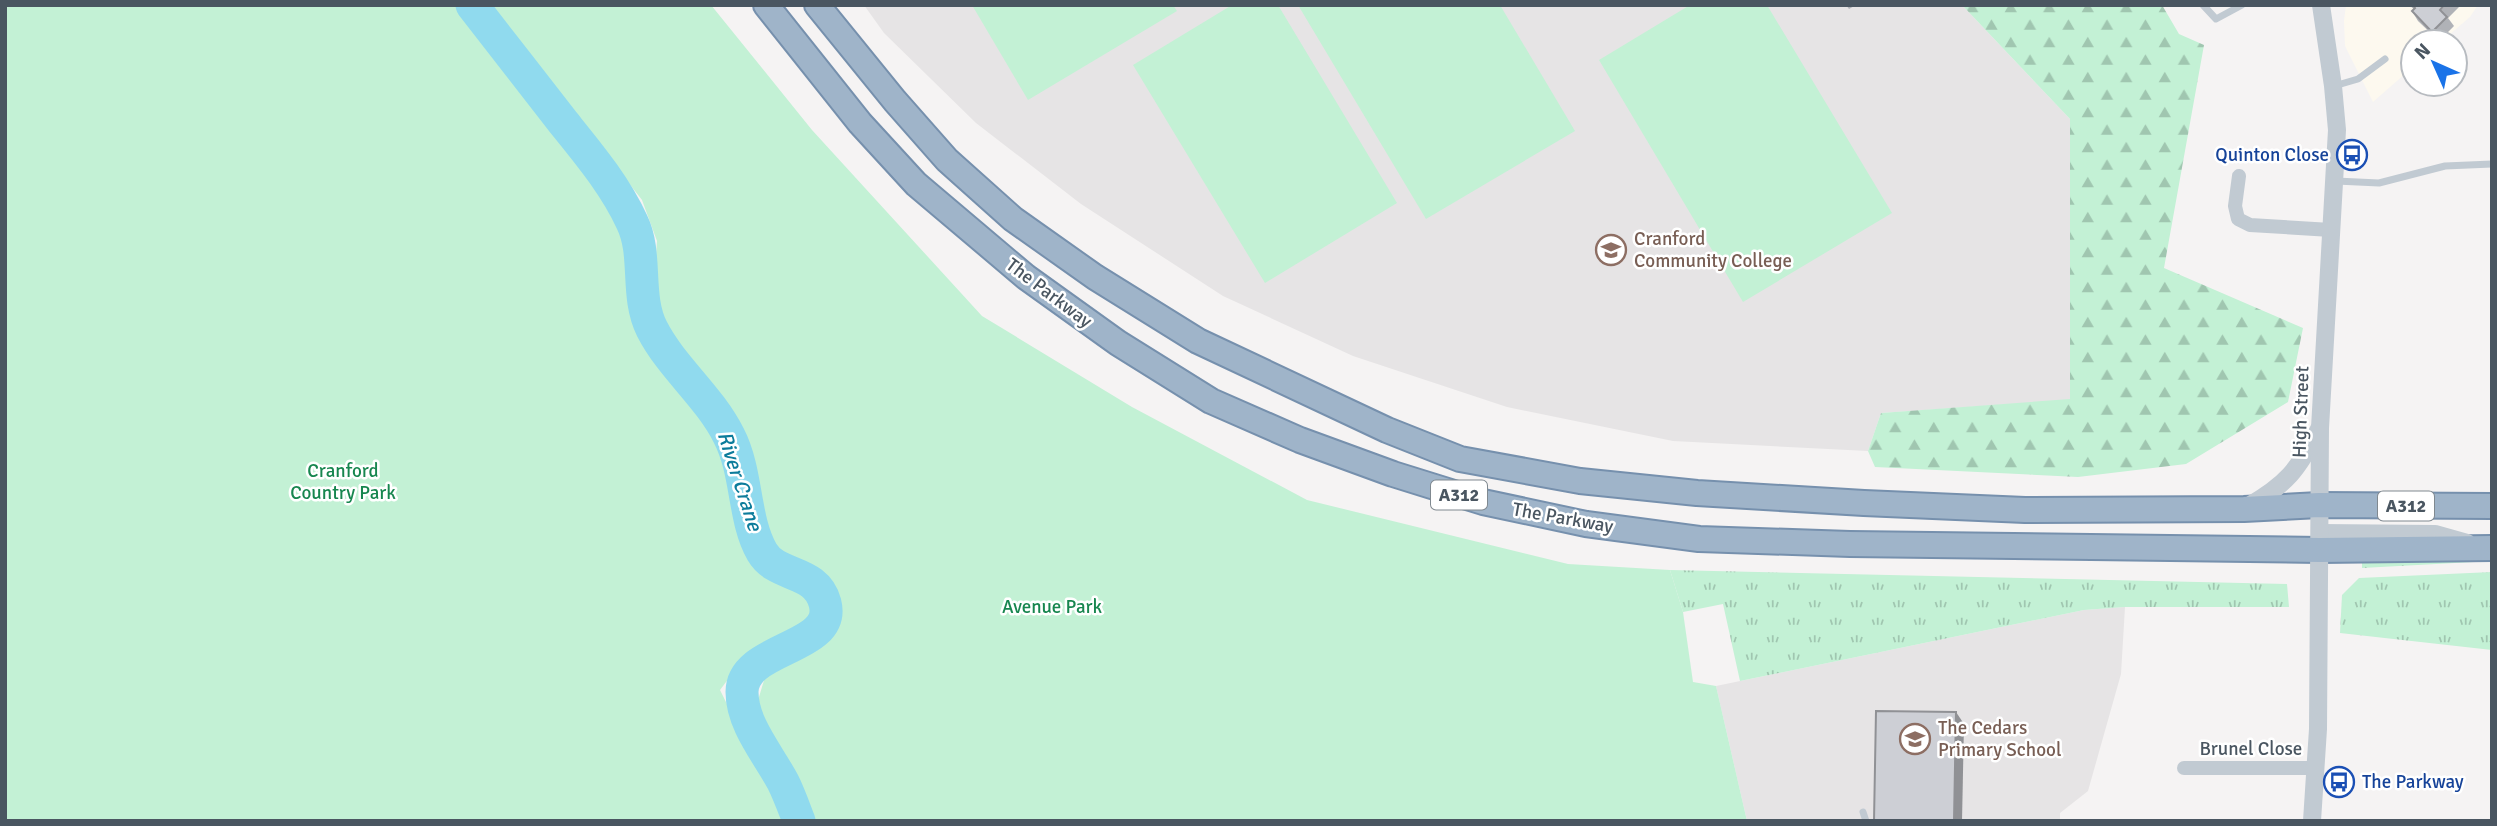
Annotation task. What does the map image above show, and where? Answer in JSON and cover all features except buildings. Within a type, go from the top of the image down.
[{"type":"highway","name":"The Parkway","points":[[766,5],[860,123],[916,184],[1026,277],[1118,343],[1211,401],[1300,440],[1393,474],[1496,505],[1586,524],[1699,539],[1837,544],[2320,542],[2489,548]]},
{"type":"highway","name":"The Parkway","points":[[817,5],[895,102],[947,160],[1013,219],[1094,277],[1198,341],[1387,430],[1460,459],[1580,481],[1697,493],[2025,510],[2244,509],[2319,505],[2492,506]]},
{"type":"street","name":"High Street","points":[[2312,821],[2317,768],[2319,428],[2337,130],[2321,5]]},
{"type":"street","points":[[2239,176],[2235,206],[2238,219],[2250,225],[2331,230]]},
{"type":"street","points":[[2244,509],[2293,473],[2302,462],[2319,428]]},
{"type":"street","name":"Brunel Close","points":[[2184,768],[2317,768]]},
{"type":"lane","points":[[2203,5],[2216,19],[2242,5]]},
{"type":"lane","points":[[2333,86],[2358,79],[2385,59]]},
{"type":"lane","points":[[2335,181],[2379,183],[2445,166],[2492,163]]},
{"type":"lane","points":[[1863,812],[1866,821]]},
{"type":"shaded area","name":"Cranford Community College","points":[[864,5],[1962,5],[2070,119],[2070,400],[1881,413],[1868,451],[1673,441],[1507,407],[1353,356],[1223,296],[1081,204],[976,123],[884,33]]},
{"type":"shaded area","points":[[2346,5],[2478,5],[2470,17],[2457,28],[2399,28],[2399,79],[2373,102],[2345,46]]},
{"type":"shaded area","name":"The Cedars Primary School","points":[[2125,607],[2121,674],[2088,791],[2060,813],[2060,821],[1747,821],[1716,686],[2084,610]]},
{"type":"green space","name":"Cranford Country Park","points":[[5,5],[459,5],[549,121],[617,215],[631,258],[633,301],[654,353],[696,402],[729,460],[744,537],[765,569],[807,596],[812,617],[747,654],[720,690],[785,821],[5,821]]},
{"type":"green space","name":"Avenue Park","points":[[490,5],[711,5],[812,130],[982,316],[1132,407],[1307,500],[1568,564],[1670,570],[1683,612],[1693,682],[1716,686],[1747,821],[812,821],[795,781],[756,707],[765,677],[821,644],[836,624],[836,597],[812,570],[787,561],[772,550],[764,531],[752,467],[720,401],[651,328],[657,241],[642,200]]},
{"type":"green space","points":[[972,5],[1173,5],[1177,11],[1028,100]]},
{"type":"green space","points":[[1232,5],[1278,5],[1397,203],[1265,283],[1133,65]]},
{"type":"green space","points":[[1298,5],[1500,5],[1575,131],[1426,219]]},
{"type":"green space","points":[[1690,5],[1767,5],[1892,213],[1743,302],[1599,60]]},
{"type":"green space","points":[[1962,5],[2162,5],[2179,34],[2204,45],[2164,268],[2303,328],[2288,402],[2186,464],[2078,477],[1875,467],[1868,451],[1881,413],[2070,399],[2070,119]]},
{"type":"green space","points":[[2492,557],[2492,561],[2362,568],[2362,562]]},
{"type":"green space","points":[[1670,570],[2287,584],[2289,607],[2125,607],[2084,610],[1740,681],[1723,604],[1683,612]]},
{"type":"green space","points":[[2492,572],[2492,650],[2340,633],[2342,595],[2359,578]]},
{"type":"waterway","name":"River Crane","points":[[472,5],[618,195],[637,235],[644,303],[652,329],[729,436],[740,465],[752,525],[762,552],[777,566],[813,584],[825,603],[825,618],[817,630],[757,665],[746,677],[742,692],[746,716],[783,782],[799,821]]},
{"type":"place","name":"Quinton Close","points":[[2352,155]]},
{"type":"place","name":"Cranford Community College","points":[[1611,250]]},
{"type":"place","name":"The Cedars Primary School","points":[[1915,739]]},
{"type":"place","name":"The Parkway","points":[[2339,782]]}]
